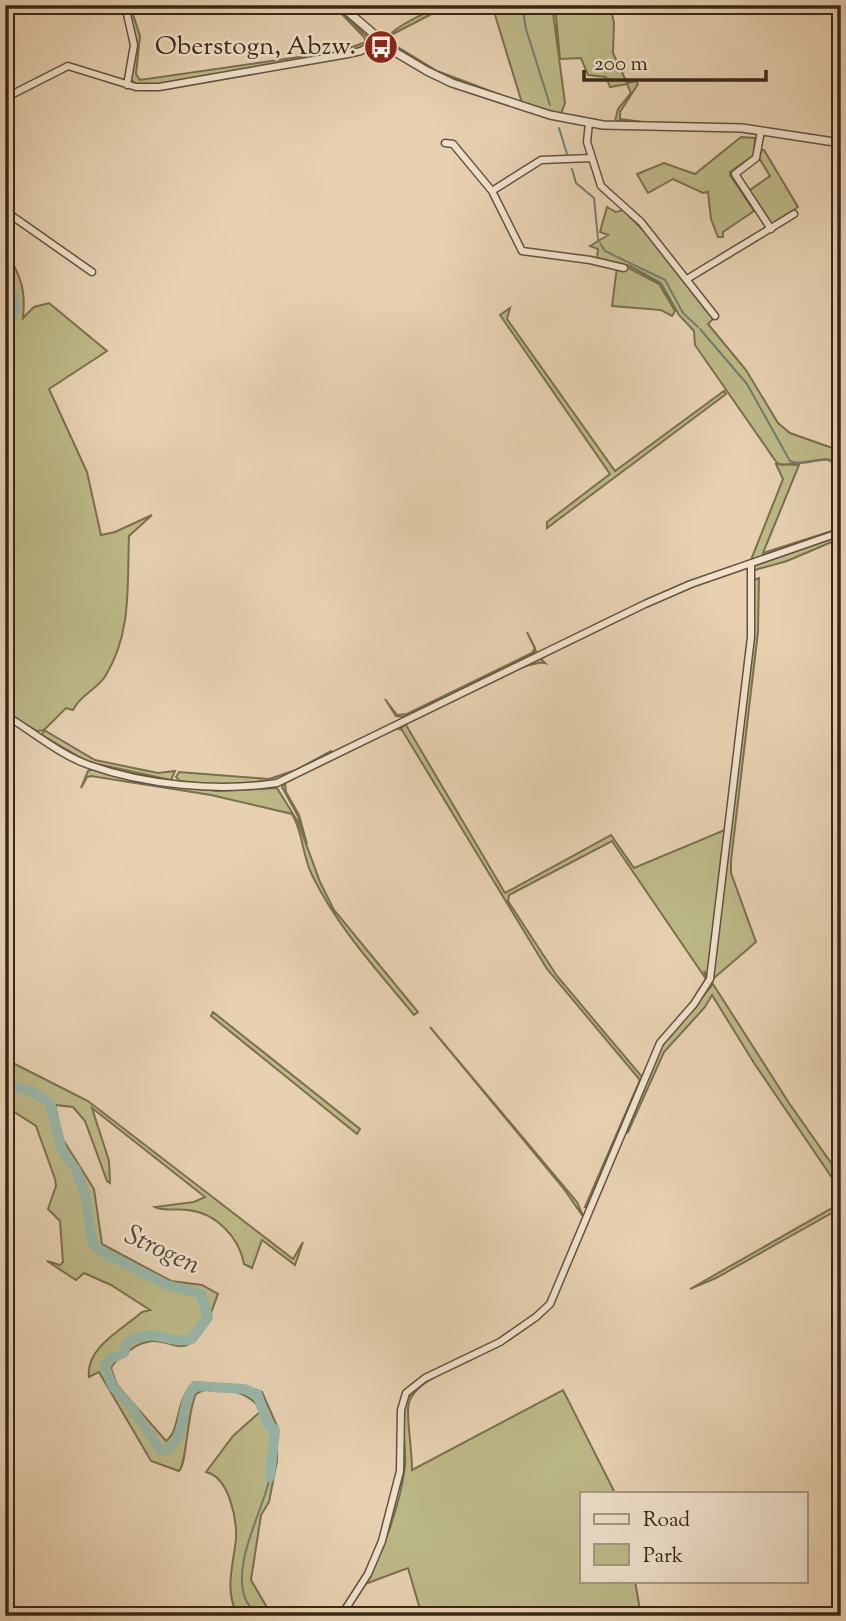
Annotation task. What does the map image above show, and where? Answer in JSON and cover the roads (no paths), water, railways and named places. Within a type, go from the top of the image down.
[{"type":"street","points":[[125,5],[134,45],[127,85]]},
{"type":"street","points":[[340,5],[379,40],[410,62],[452,83],[550,115],[589,123],[761,131],[841,143]]},
{"type":"street","points":[[5,98],[68,66],[127,85],[159,87],[348,54],[361,51],[379,40]]},
{"type":"street","points":[[589,123],[587,142],[604,191],[641,222],[715,316]]},
{"type":"street","points":[[761,131],[756,158],[735,174],[771,229]]},
{"type":"street","points":[[445,143],[453,144],[492,191],[522,251],[590,260],[624,268]]},
{"type":"street","points":[[492,191],[541,160],[591,158]]},
{"type":"street","points":[[5,211],[92,272]]},
{"type":"street","points":[[687,279],[794,214]]},
{"type":"street","points":[[5,715],[87,765],[119,773],[220,789],[277,783],[645,604],[841,532]]},
{"type":"street","points":[[341,1616],[364,1580],[382,1541],[401,1464],[401,1410],[407,1393],[425,1378],[500,1342],[550,1304],[657,1050],[700,997],[709,979],[751,637],[751,564]]},
{"type":"waterway","points":[[522,5],[526,29],[550,105]]},
{"type":"waterway","points":[[559,128],[567,154]]},
{"type":"waterway","points":[[572,169],[576,183],[594,198],[598,239]]},
{"type":"waterway","points":[[600,243],[605,251],[665,280],[683,313],[698,327]]},
{"type":"waterway","name":"Strogen","points":[[5,285],[12,294],[15,305],[13,316],[5,324]]},
{"type":"waterway","points":[[700,329],[747,384],[790,461],[802,463],[828,459],[841,463]]},
{"type":"waterway","name":"Strogen","points":[[5,1083],[33,1092],[50,1103],[62,1150],[76,1170],[86,1197],[92,1242],[102,1252],[167,1285],[201,1294],[208,1317],[192,1339],[175,1340],[147,1336],[127,1342],[124,1353],[110,1359],[105,1367],[113,1387],[132,1408],[161,1451],[176,1441],[186,1402],[195,1386],[244,1389],[257,1394],[267,1422],[275,1430],[270,1477]]},
{"type":"waterway","name":"Strogen","points":[[257,1616],[245,1598],[242,1569],[270,1477]]},
{"type":"place","name":"Oberstogn, Abzw.","points":[[381,47]]}]
